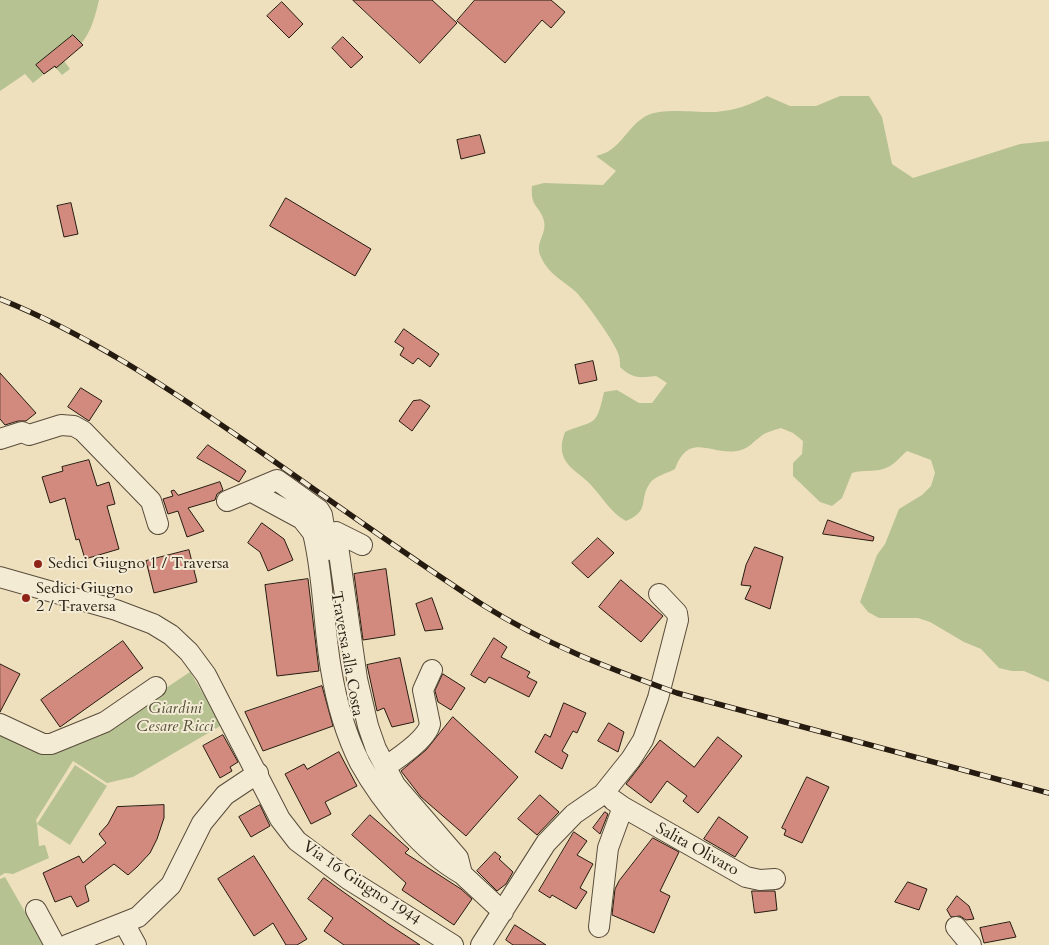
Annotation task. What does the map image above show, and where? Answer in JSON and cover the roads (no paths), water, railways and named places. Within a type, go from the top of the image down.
[{"type":"street","points":[[0,438],[22,432],[29,435],[61,425],[74,426],[96,442],[151,501],[158,524]]},
{"type":"street","name":"Traversa alla Costa","points":[[227,501],[278,480],[322,515],[348,682],[360,728],[374,759],[379,765],[384,767],[394,785],[458,858],[462,874],[503,912]]},
{"type":"street","points":[[254,493],[302,519],[313,533],[331,670],[348,734],[361,764],[396,813],[428,850],[441,862],[462,874]]},
{"type":"street","points":[[362,545],[336,532],[357,679],[368,726],[384,767],[406,752],[429,730],[430,724],[423,690],[432,670]]},
{"type":"street","name":"Via 16 Giugno 1944","points":[[0,577],[116,610],[153,624],[171,635],[189,652],[206,675],[280,819],[297,840],[348,879],[453,945]]},
{"type":"street","points":[[481,945],[546,843],[574,814],[603,794],[632,759],[643,740],[676,633],[678,620],[677,613],[659,594]]},
{"type":"street","points":[[0,724],[43,744],[51,744],[104,722],[156,687]]},
{"type":"street","points":[[67,945],[138,917],[171,885],[202,823],[225,796],[258,773]]},
{"type":"street","name":"Salita Olivaro","points":[[603,794],[746,877],[760,880],[775,879]]},
{"type":"street","points":[[599,927],[608,848],[624,807]]},
{"type":"street","points":[[36,910],[55,945]]},
{"type":"street","points":[[124,923],[136,945]]},
{"type":"street","points":[[956,927],[971,945]]},
{"type":"railway","points":[[0,299],[64,328],[125,362],[242,439],[452,585],[506,619],[553,643],[602,665],[677,693],[1049,793]]},
{"type":"place","name":"Sedici Giugno 1 / Traversa","points":[[38,564]]},
{"type":"place","name":"Sedici Giugno 2 / Traversa","points":[[26,598]]},
{"type":"park label","name":"Giardini Cesare Ricci","points":[[175,718]]}]
